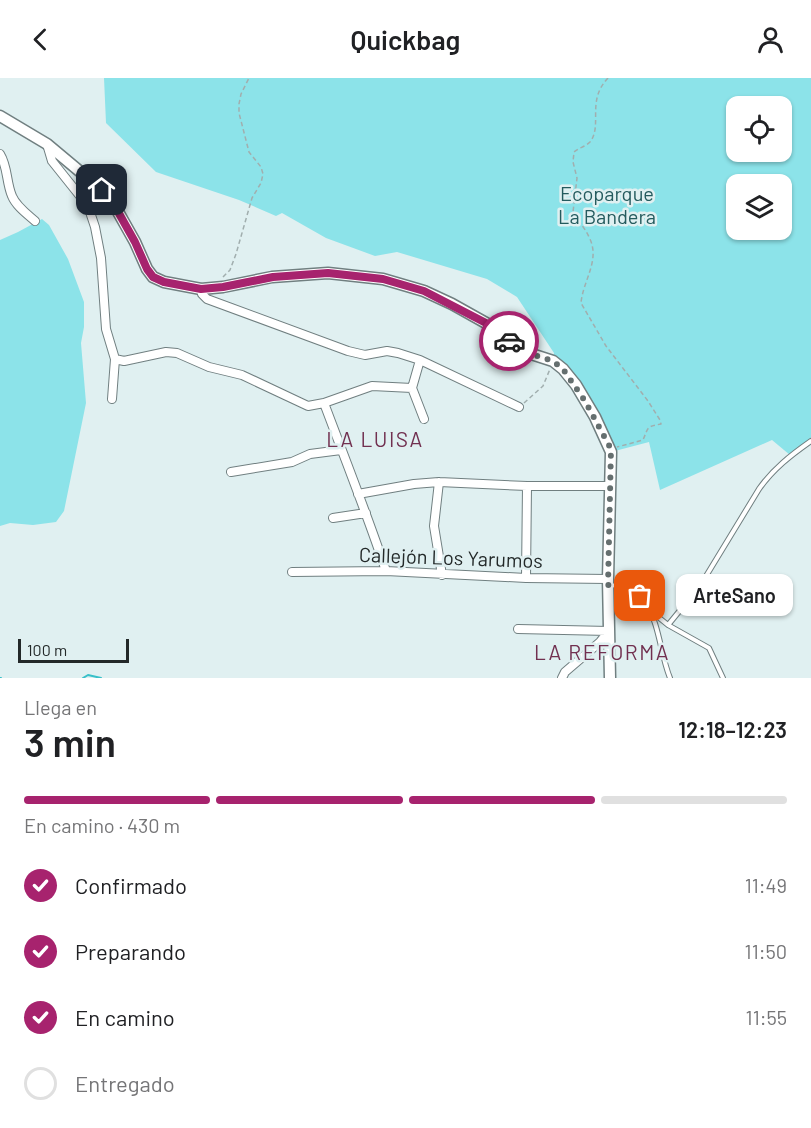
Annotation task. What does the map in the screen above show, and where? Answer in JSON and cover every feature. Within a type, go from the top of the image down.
[{"type":"street","points":[[0,116],[47,144],[102,190],[112,201],[153,277],[164,282],[201,289],[300,274],[328,273],[383,279],[424,291],[486,323],[522,351],[553,361],[563,369],[576,385],[611,449],[608,582],[610,678]]},
{"type":"street","points":[[47,144],[51,161],[88,206],[95,227],[101,258],[106,328],[115,359],[112,399]]},
{"type":"street","points":[[0,154],[5,162],[12,197],[35,221]]},
{"type":"street","points":[[201,289],[207,299],[348,351],[365,355],[387,351],[420,360],[519,407]]},
{"type":"street","points":[[115,359],[124,361],[166,352],[177,353],[209,367],[242,375],[308,406],[324,403],[372,386],[412,388]]},
{"type":"street","points":[[420,360],[412,388],[424,419]]},
{"type":"street","points":[[324,403],[386,571]]},
{"type":"street","points":[[231,472],[292,462],[310,454],[341,450]]},
{"type":"street","points":[[358,494],[439,482],[527,486],[611,486]]},
{"type":"street","points":[[439,482],[434,526],[441,575]]},
{"type":"street","points":[[526,578],[527,486]]},
{"type":"street","points":[[333,518],[366,513]]},
{"type":"street","name":"Callejón Los Yarumos","points":[[292,572],[386,571],[608,582]]},
{"type":"street","points":[[518,629],[609,631]]},
{"type":"street","points":[[562,678],[565,672],[600,642],[609,631]]},
{"type":"lane","points":[[668,625],[700,586],[769,475],[790,455],[811,441]]},
{"type":"lane","points":[[608,582],[630,589],[668,625],[709,648],[715,656],[723,678]]},
{"type":"lane","points":[[686,603],[705,611],[765,593],[775,593],[782,606]]},
{"type":"lane","points":[[652,611],[664,663],[670,678]]},
{"type":"path","points":[[222,278],[230,270],[252,198],[261,183],[263,174],[261,167],[249,152],[239,113],[241,94],[249,78]]},
{"type":"path","points":[[608,78],[602,84],[595,101],[593,136],[587,145],[574,152],[572,158],[578,178],[573,212],[589,236],[594,251],[594,259],[581,303],[606,346],[648,401],[661,424],[652,424],[643,440],[611,449]]},
{"type":"path","points":[[519,407],[543,386],[553,361]]},
{"type":"green space","name":"Ecoparque La Bandera","points":[[104,78],[811,78],[811,441],[790,455],[772,440],[660,490],[649,442],[611,452],[595,417],[553,361],[554,353],[517,297],[487,279],[397,252],[375,256],[326,238],[282,213],[276,216],[239,200],[156,172],[106,123]]},
{"type":"green space","points":[[42,219],[49,225],[68,259],[84,302],[84,327],[81,343],[86,403],[64,511],[56,522],[33,525],[10,523],[0,526],[0,240]]},
{"type":"waterway","points":[[83,678],[88,675],[101,678]]},
{"type":"way so far","points":[[509,341],[522,351],[553,361],[563,369],[576,385],[595,417],[611,449],[608,585],[630,589],[640,596]]},
{"type":"place","name":"ArteSano","points":[[640,596]]},
{"type":"district","name":"LA LUISA","points":[[375,440]]},
{"type":"district","name":"LA REFORMA","points":[[602,653]]},
{"type":"route","points":[[102,190],[112,201],[147,269],[153,277],[164,282],[201,289],[300,274],[328,273],[383,279],[424,291],[452,304],[486,323],[509,341]]}]
